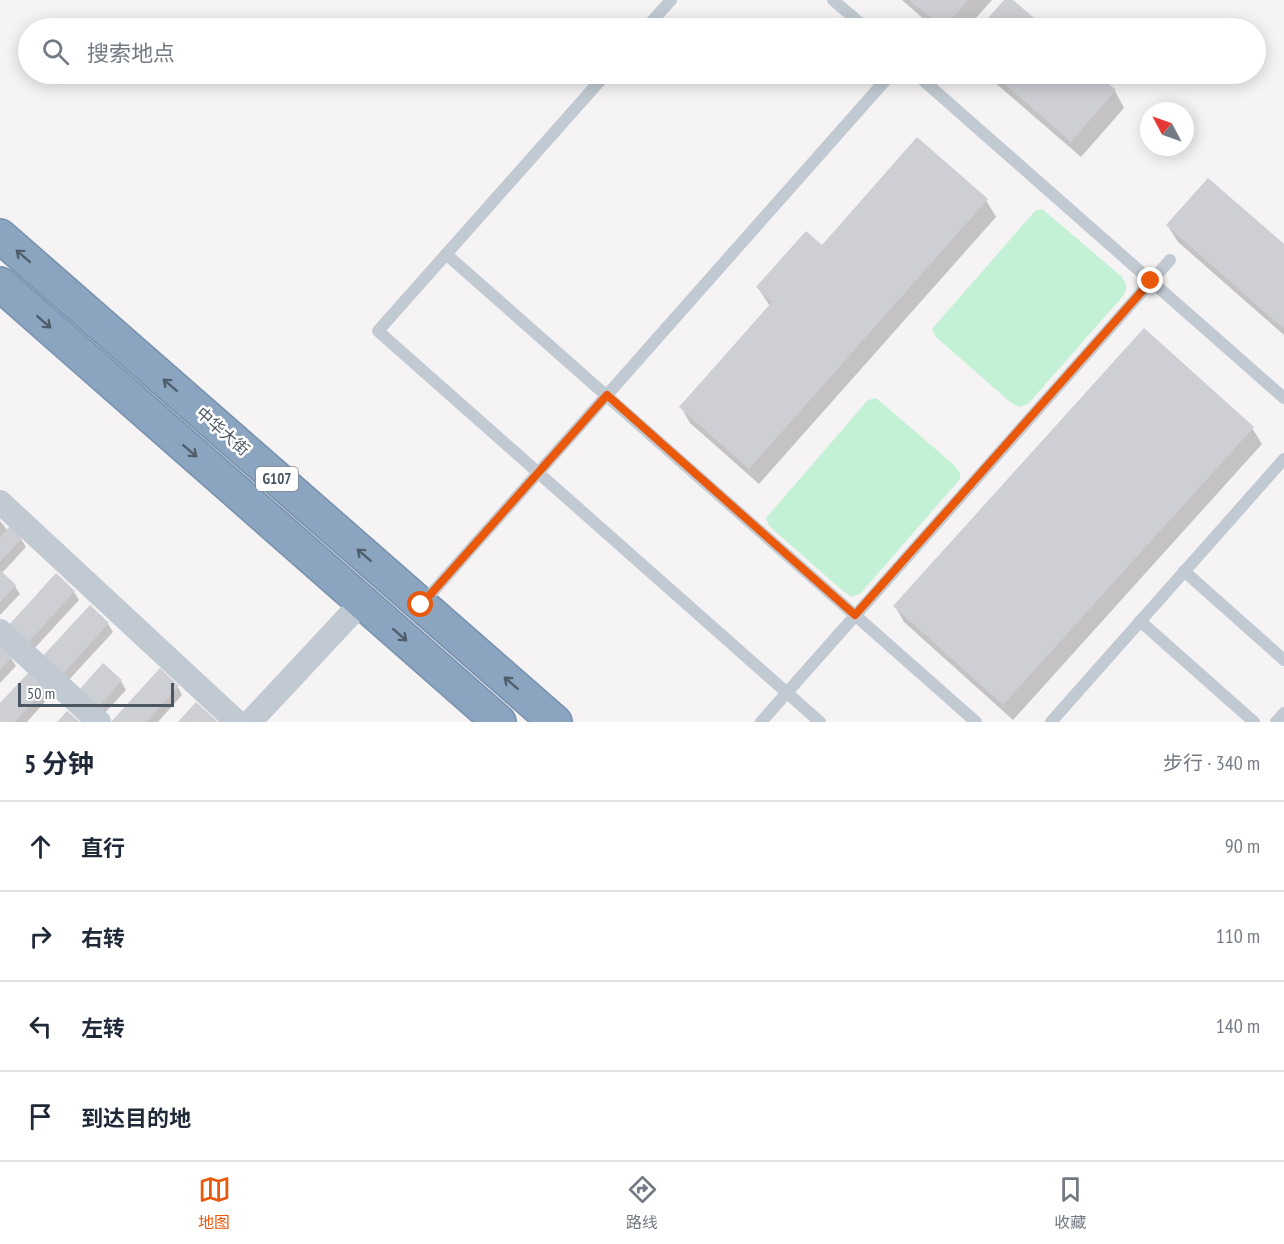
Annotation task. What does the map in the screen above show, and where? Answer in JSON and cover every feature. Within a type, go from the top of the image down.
[{"type":"highway","name":"中华大街","points":[[0,236],[555,722]]},
{"type":"highway","name":"G107","points":[[0,284],[499,722]]},
{"type":"street","points":[[0,502],[237,722]]},
{"type":"street","points":[[250,722],[362,602]]},
{"type":"street","points":[[0,631],[99,722]]},
{"type":"lane","points":[[655,18],[671,0]]},
{"type":"lane","points":[[833,0],[854,18]]},
{"type":"lane","points":[[597,84],[378,331],[820,722]]},
{"type":"lane","points":[[421,605],[882,84]]},
{"type":"lane","points":[[927,84],[1284,398]]},
{"type":"lane","points":[[446,254],[976,722]]},
{"type":"lane","points":[[761,722],[1170,260]]},
{"type":"lane","points":[[1051,722],[1284,459]]},
{"type":"lane","points":[[1184,572],[1284,660]]},
{"type":"lane","points":[[1140,621],[1254,722]]},
{"type":"lane","points":[[1276,722],[1284,713]]},
{"type":"green space","points":[[1042,209],[1121,276],[1126,283],[1126,288],[1123,296],[1028,404],[1019,407],[1010,402],[936,337],[932,329],[1035,211]]},
{"type":"green space","points":[[876,398],[954,465],[960,473],[960,479],[861,593],[852,597],[769,526],[766,518],[868,400]]},
{"type":"building","points":[[909,0],[968,0],[953,18],[932,18]]},
{"type":"building","points":[[1004,0],[1013,0],[1034,18],[988,18]]},
{"type":"building","points":[[1004,84],[1109,84],[1116,90],[1071,142]]},
{"type":"building","points":[[917,137],[988,199],[749,469],[679,407],[772,302],[756,287],[806,231],[822,245]]},
{"type":"building","points":[[1208,178],[1284,244],[1284,329],[1166,225]]},
{"type":"building","points":[[1144,328],[1254,427],[1003,705],[893,606]]},
{"type":"building","points":[[10,526],[22,538],[0,562],[0,537]]},
{"type":"building","points":[[0,570],[16,585],[0,602]]},
{"type":"building","points":[[56,573],[75,591],[27,644],[8,626]]},
{"type":"building","points":[[90,605],[109,623],[61,676],[41,658]]},
{"type":"building","points":[[0,646],[12,657],[0,670]]},
{"type":"building","points":[[103,663],[122,680],[98,708],[79,690]]},
{"type":"building","points":[[160,668],[179,686],[146,722],[111,722]]},
{"type":"building","points":[[30,671],[47,687],[15,722],[0,722],[0,703]]},
{"type":"building","points":[[196,702],[218,722],[178,722]]},
{"type":"building","points":[[67,711],[80,722],[57,722]]},
{"type":"route","points":[[421,605],[607,395],[855,615],[1151,281]]}]
